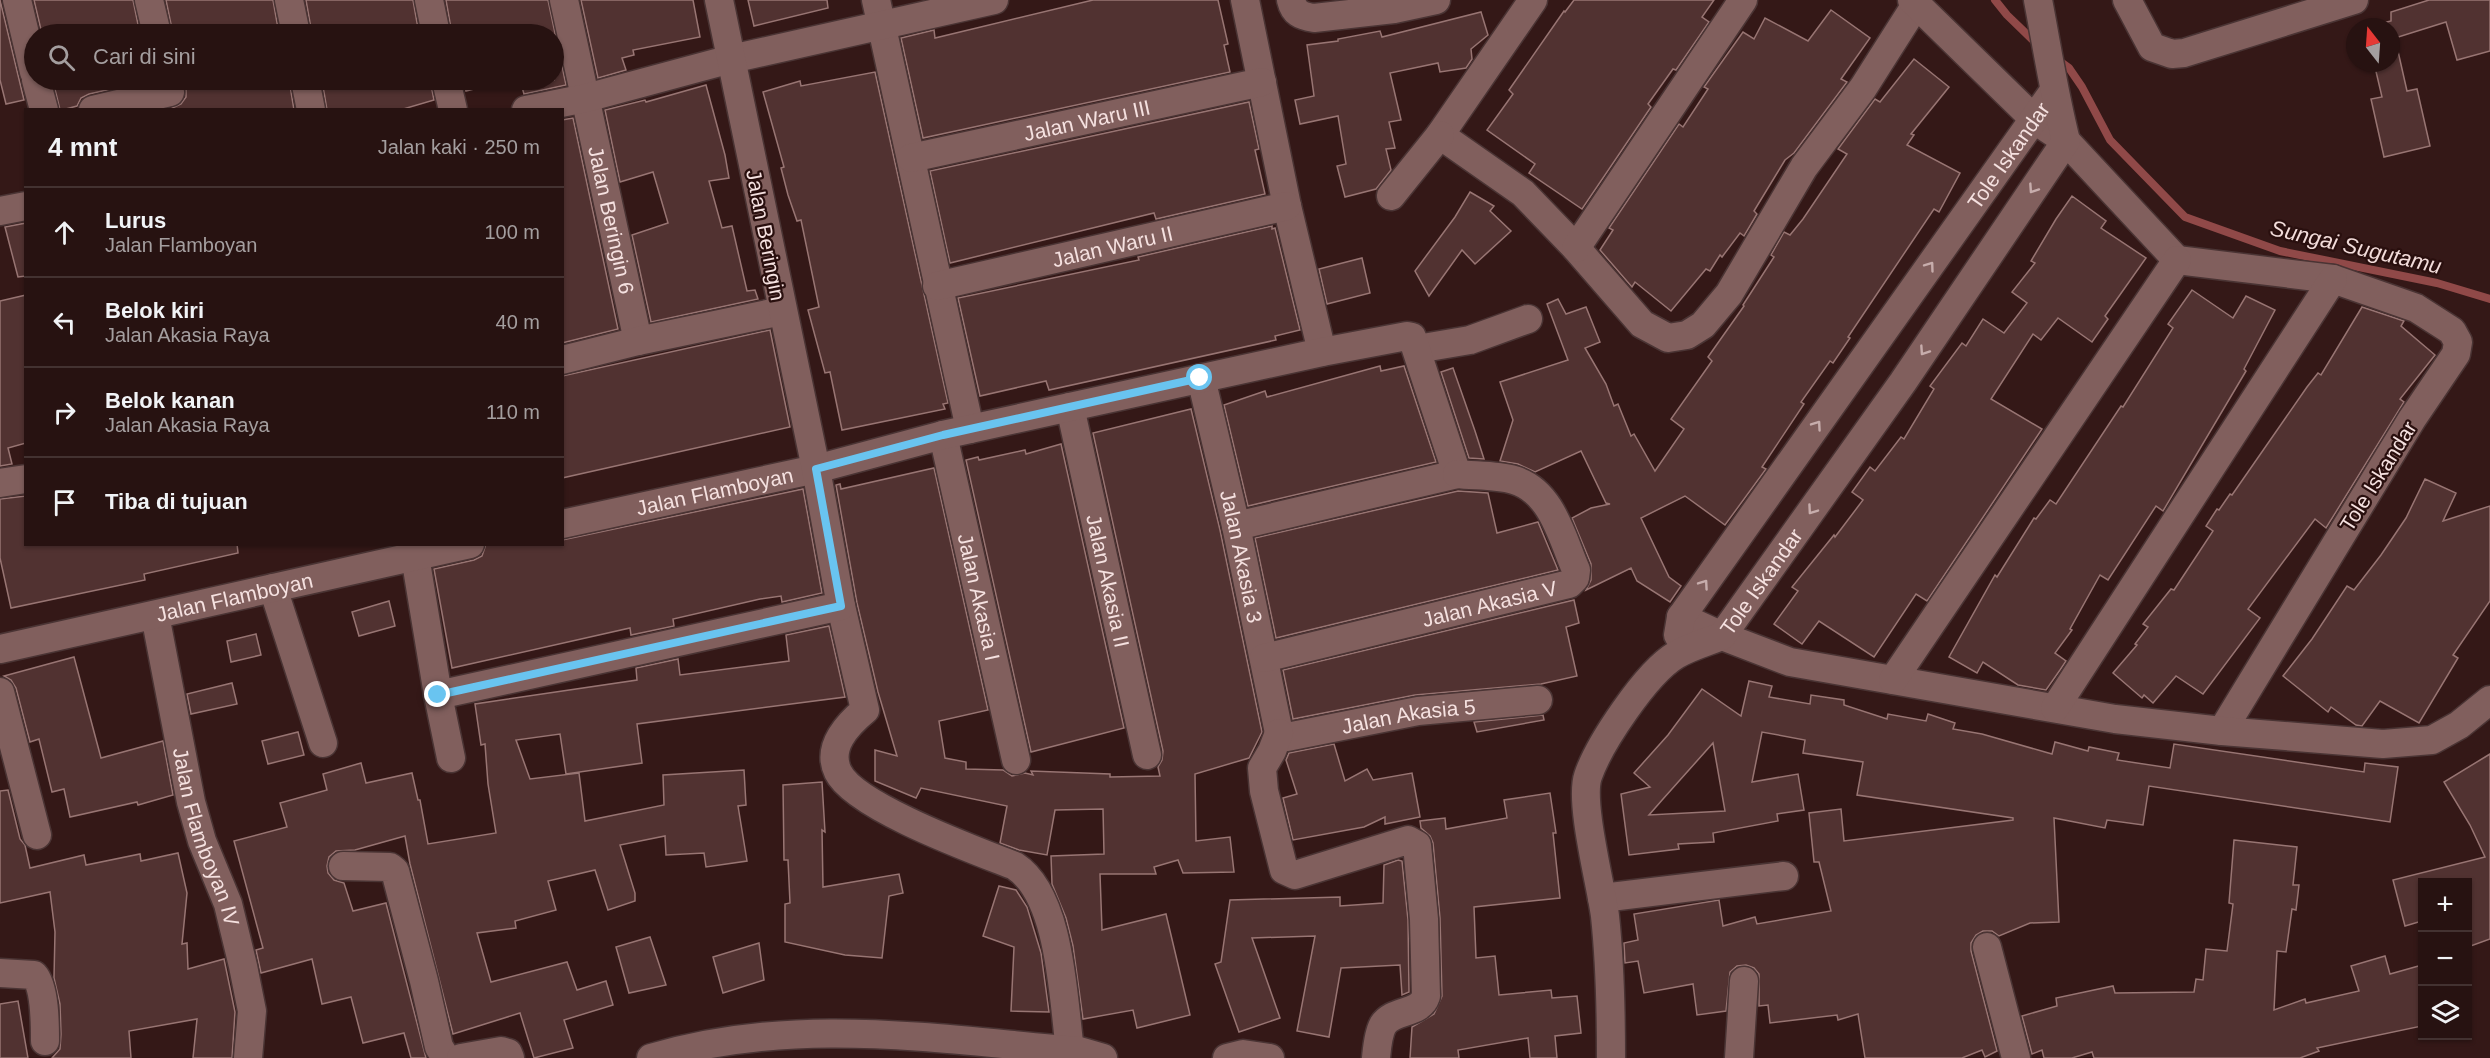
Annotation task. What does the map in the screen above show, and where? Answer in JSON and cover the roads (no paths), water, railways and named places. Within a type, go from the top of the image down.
[{"type":"street","points":[[17,0],[24,30]]},
{"type":"street","points":[[149,0],[155,24]]},
{"type":"street","points":[[289,0],[294,24]]},
{"type":"street","points":[[429,0],[434,24]]},
{"type":"street","name":"Jalan Beringin 6","points":[[564,0],[638,341]]},
{"type":"street","name":"Jalan Beringin","points":[[718,0],[816,469],[841,606],[865,710],[849,723],[837,743],[835,759],[837,771],[858,792],[888,812],[1015,866],[1026,873],[1043,902],[1054,936],[1070,1050]]},
{"type":"street","points":[[536,108],[586,98],[731,59],[880,13],[994,0]]},
{"type":"street","points":[[1245,0],[1287,206],[1322,352]]},
{"type":"street","points":[[1292,0],[1293,9],[1302,16],[1314,18],[1394,9],[1436,0]]},
{"type":"street","points":[[1391,196],[1440,135],[1533,0]]},
{"type":"street","points":[[1575,248],[1743,0]]},
{"type":"street","points":[[2038,0],[2053,82]]},
{"type":"street","points":[[2127,0],[2152,47],[2172,54],[2184,53],[2354,0]]},
{"type":"street","points":[[1440,135],[1523,194],[1575,248],[1642,324],[1668,338],[1687,335],[1703,325],[1729,294],[1804,167],[1863,88],[1914,2],[2035,120],[2066,141],[2177,260],[1893,680]]},
{"type":"street","name":"Jalan Akasia I","points":[[880,13],[937,286],[956,432],[1016,760]]},
{"type":"street","name":"Jalan Waru III","points":[[911,158],[1262,82]]},
{"type":"street","name":"Tole Iskandar","points":[[1675,655],[1681,617],[2035,120],[2053,82]]},
{"type":"street","name":"Tole Iskandar","points":[[1611,1058],[1611,1004],[1602,898],[1587,810],[1587,777],[1628,705],[1646,683],[1675,655],[1722,636],[1903,382],[2066,141],[2053,82]]},
{"type":"street","points":[[39,90],[43,108]]},
{"type":"street","points":[[307,90],[311,108]]},
{"type":"street","points":[[448,90],[453,108]]},
{"type":"street","points":[[103,108],[170,94]]},
{"type":"street","points":[[0,211],[24,206]]},
{"type":"street","name":"Jalan Waru II","points":[[937,286],[1287,206]]},
{"type":"street","name":"Tole Iskandar","points":[[2177,260],[2333,279],[2416,308],[2452,331],[2458,342],[2456,354],[2412,419],[2222,731]]},
{"type":"street","points":[[2055,708],[2333,279]]},
{"type":"street","points":[[564,360],[638,341],[782,311]]},
{"type":"street","points":[[1236,526],[1457,474],[1417,349],[1470,340],[1528,319]]},
{"type":"street","name":"Jalan Flamboyan","points":[[564,524],[816,469],[956,432],[1322,352],[1407,336],[1412,337],[1417,349]]},
{"type":"street","points":[[1863,359],[1903,382]]},
{"type":"street","name":"Jalan Akasia 3","points":[[1200,378],[1236,526],[1280,735]]},
{"type":"street","name":"Jalan Akasia II","points":[[1070,407],[1147,755]]},
{"type":"street","name":"Jalan Akasia V","points":[[1264,658],[1569,584],[1575,578],[1576,570],[1550,508],[1533,491],[1514,480],[1457,474]]},
{"type":"street","points":[[0,483],[24,479]]},
{"type":"street","name":"Jalan Flamboyan","points":[[1,646],[273,588],[415,550],[452,546]]},
{"type":"street","points":[[415,550],[438,695],[451,758]]},
{"type":"street","points":[[273,588],[323,742]]},
{"type":"street","points":[[438,695],[841,606]]},
{"type":"street","name":"Jalan Flamboyan IV","points":[[155,615],[191,802],[202,841],[228,904],[243,966],[252,1011],[248,1058]]},
{"type":"street","points":[[1681,617],[1722,636],[1790,662],[2115,719],[2222,731],[2383,744],[2432,740],[2459,725],[2490,700]]},
{"type":"street","points":[[0,692],[37,835]]},
{"type":"street","name":"Jalan Akasia 5","points":[[1280,735],[1287,737],[1418,711],[1538,700]]},
{"type":"street","points":[[1280,735],[1262,768],[1264,791],[1284,870],[1295,875],[1408,840],[1417,845],[1424,919],[1426,996],[1420,1006],[1390,1018],[1383,1025],[1376,1058]]},
{"type":"street","points":[[343,866],[390,867],[395,871],[439,1047],[446,1058]]},
{"type":"street","points":[[1602,898],[1784,876]]},
{"type":"street","points":[[1987,947],[2016,1058]]},
{"type":"street","points":[[0,973],[34,975],[38,980],[43,1006],[45,1041]]},
{"type":"street","points":[[1740,1058],[1744,981]]},
{"type":"street","points":[[651,1058],[684,1048],[791,1033],[879,1033],[1070,1050],[1102,1058]]},
{"type":"street","points":[[461,1058],[501,1051],[508,1053],[510,1058]]},
{"type":"street","points":[[1227,1058],[1243,1054],[1270,1058]]},
{"type":"waterway","name":"Sungai Sugutamu","points":[[1995,0],[2039,46]]},
{"type":"waterway","name":"Sungai Sugutamu","points":[[2058,60],[2069,68],[2082,87],[2110,140],[2185,217],[2280,251],[2437,283],[2490,299]]}]
